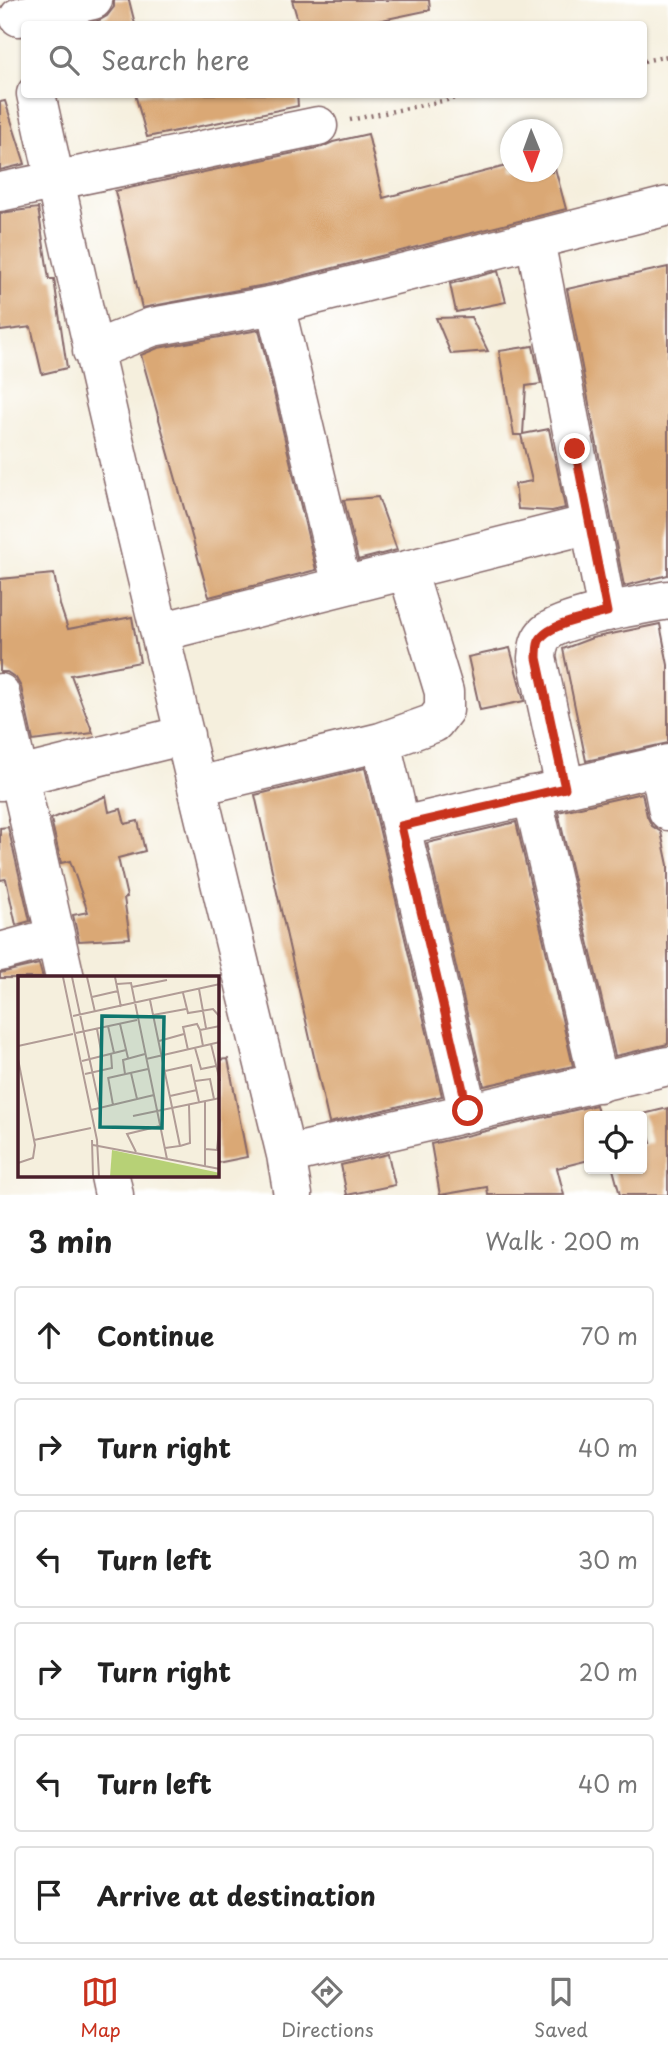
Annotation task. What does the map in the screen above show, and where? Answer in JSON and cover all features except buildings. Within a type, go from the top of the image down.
[{"type":"street","points":[[19,20],[93,0]]},
{"type":"street","points":[[37,98],[92,351],[286,1155],[293,1195]]},
{"type":"street","points":[[0,192],[318,127]]},
{"type":"street","points":[[92,351],[152,327],[275,305],[668,206]]},
{"type":"street","points":[[535,240],[607,612]]},
{"type":"street","points":[[275,305],[342,586]]},
{"type":"street","points":[[160,632],[590,524]]},
{"type":"street","points":[[198,786],[381,742],[435,723],[444,710],[444,692],[407,570]]},
{"type":"street","points":[[599,1083],[548,792],[537,658],[539,642],[546,633],[562,625],[607,612],[668,600]]},
{"type":"street","points":[[0,693],[9,778],[65,976]]},
{"type":"street","points":[[9,778],[186,736]]},
{"type":"street","points":[[381,742],[468,1111]]},
{"type":"street","points":[[401,826],[663,765],[668,811]]},
{"type":"street","points":[[0,952],[55,937]]},
{"type":"street","points":[[286,1155],[668,1066]]},
{"type":"path","points":[[647,60],[668,56]]},
{"type":"path","points":[[318,127],[458,98]]},
{"type":"route","points":[[468,1111],[401,826],[565,788],[537,658],[539,642],[546,633],[562,625],[607,612],[575,449]]}]
